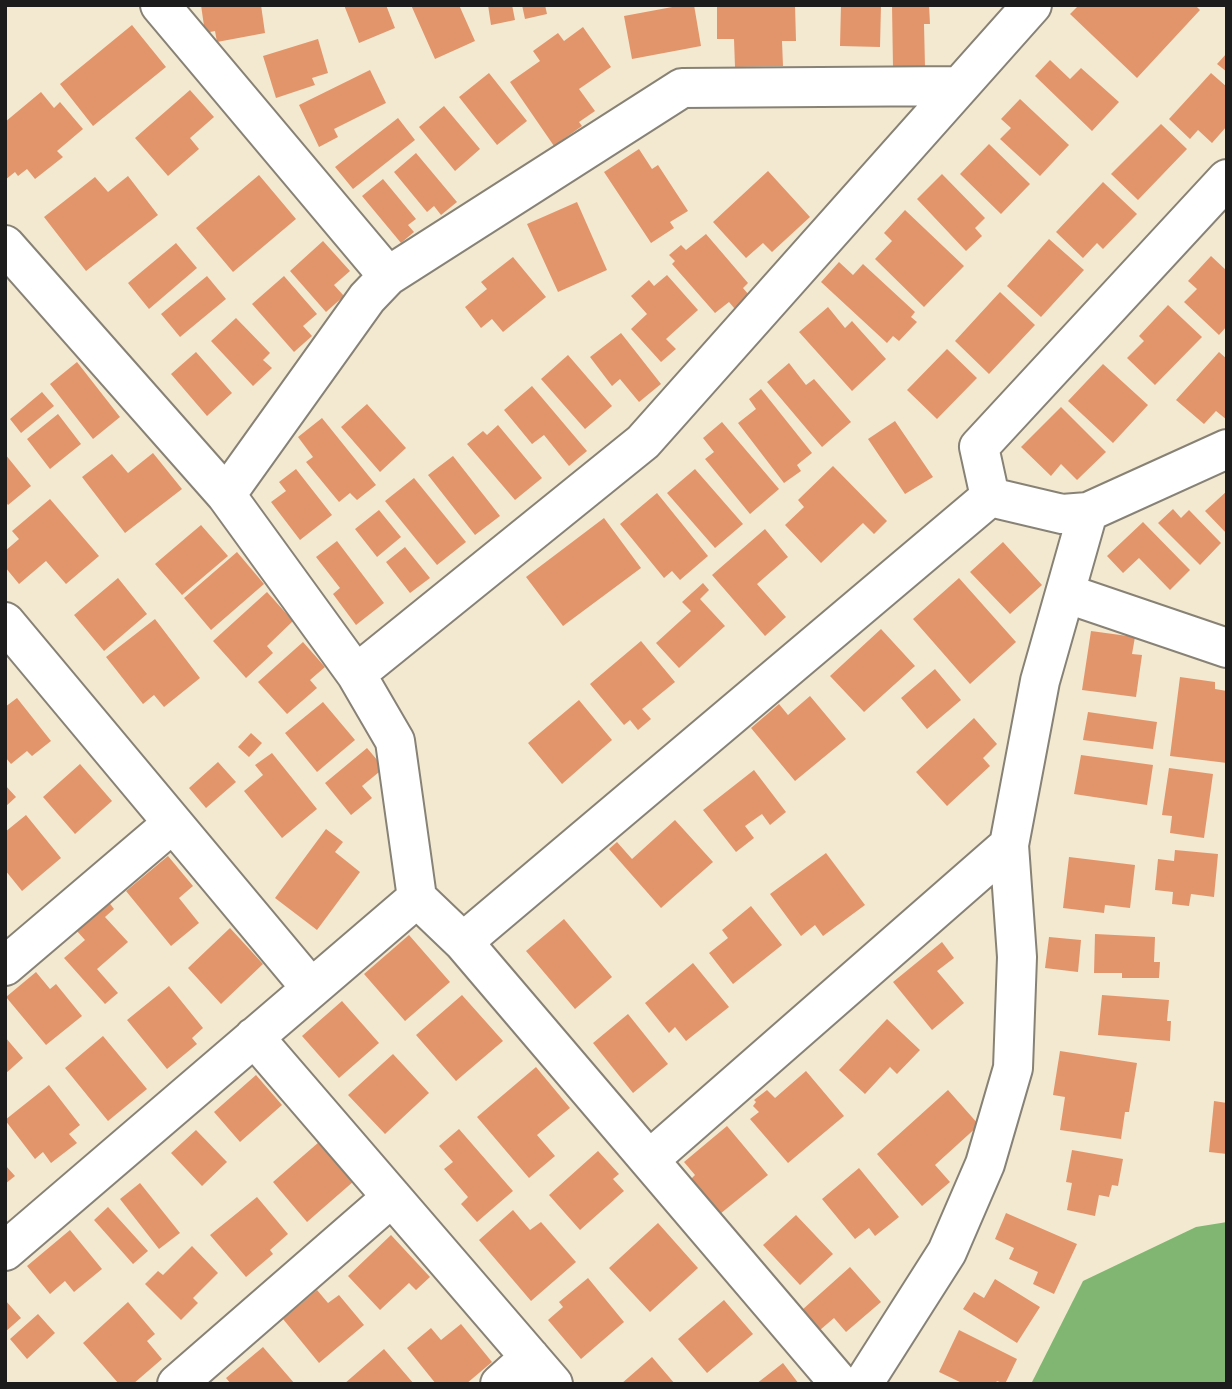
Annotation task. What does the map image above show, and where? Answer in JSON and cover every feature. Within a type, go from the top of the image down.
[{"type":"street","points":[[160,5],[388,276]]},
{"type":"street","points":[[356,674],[643,442],[1031,5]]},
{"type":"street","points":[[226,495],[367,298],[388,276],[682,88],[960,86]]},
{"type":"street","points":[[990,497],[979,447],[1227,179]]},
{"type":"street","points":[[5,245],[226,495],[356,674],[395,741],[417,898],[463,942],[840,1384]]},
{"type":"street","points":[[990,497],[1062,514],[1088,512],[1227,449]]},
{"type":"street","points":[[463,942],[990,497]]},
{"type":"street","points":[[863,1384],[947,1252],[985,1164],[1013,1068],[1017,957],[1009,845],[1040,681],[1088,512]]},
{"type":"street","points":[[1065,593],[1227,648]]},
{"type":"street","points":[[11,642],[173,823],[311,988]]},
{"type":"street","points":[[5,966],[173,823]]},
{"type":"street","points":[[649,1160],[1009,845]]},
{"type":"street","points":[[5,1251],[417,898]]},
{"type":"street","points":[[254,1037],[541,1371],[500,1384]]},
{"type":"street","points":[[177,1384],[392,1197]]},
{"type":"green space","points":[[1227,1222],[1227,1384],[1031,1384],[1083,1281],[1196,1227]]},
{"type":"building","points":[[201,5],[261,5],[265,33],[217,42],[215,31],[205,33]]},
{"type":"building","points":[[344,5],[386,5],[395,28],[359,43]]},
{"type":"building","points":[[411,5],[459,5],[475,41],[435,59]]},
{"type":"building","points":[[488,5],[512,5],[515,20],[491,25]]},
{"type":"building","points":[[522,5],[545,5],[547,14],[525,19]]},
{"type":"building","points":[[694,5],[701,46],[632,59],[624,16]]},
{"type":"building","points":[[717,5],[795,5],[796,41],[782,41],[783,66],[735,67],[734,39],[717,39]]},
{"type":"building","points":[[841,5],[881,5],[880,47],[840,46]]},
{"type":"building","points":[[892,5],[929,5],[930,24],[924,24],[925,67],[893,68]]},
{"type":"building","points":[[1079,5],[1195,5],[1200,10],[1137,78],[1070,14]]},
{"type":"building","points":[[132,25],[166,67],[93,126],[60,84]]},
{"type":"building","points":[[583,27],[611,67],[579,89],[595,111],[579,122],[582,126],[554,146],[510,82],[540,61],[533,51],[558,33],[564,41]]},
{"type":"building","points":[[318,39],[328,73],[312,78],[315,85],[276,98],[263,56]]},
{"type":"building","points":[[1227,53],[1227,72],[1217,64]]},
{"type":"building","points":[[1050,60],[1070,79],[1081,68],[1119,102],[1092,131],[1035,76]]},
{"type":"building","points":[[370,70],[386,103],[334,129],[338,137],[319,147],[299,105]]},
{"type":"building","points":[[489,73],[527,121],[497,145],[459,97]]},
{"type":"building","points":[[1211,73],[1227,87],[1227,126],[1212,143],[1198,130],[1190,139],[1169,119]]},
{"type":"building","points":[[190,90],[214,117],[190,138],[199,149],[168,176],[135,138]]},
{"type":"building","points":[[41,92],[54,108],[60,102],[83,129],[57,151],[63,157],[35,179],[27,169],[18,176],[15,172],[5,180],[5,122]]},
{"type":"building","points":[[1020,99],[1069,145],[1040,176],[1000,139],[1011,128],[1001,119]]},
{"type":"building","points":[[444,106],[480,149],[455,171],[419,127]]},
{"type":"building","points":[[398,118],[415,140],[353,189],[335,167]]},
{"type":"building","points":[[1161,124],[1187,149],[1138,200],[1111,174]]},
{"type":"building","points":[[989,144],[1030,184],[1001,214],[960,174]]},
{"type":"building","points":[[639,149],[652,169],[658,165],[688,211],[670,222],[674,228],[651,243],[604,172]]},
{"type":"building","points":[[416,153],[457,202],[441,215],[434,206],[427,212],[394,172]]},
{"type":"building","points":[[768,171],[810,217],[772,252],[763,243],[746,258],[713,222]]},
{"type":"building","points":[[942,174],[985,218],[975,228],[982,236],[966,251],[917,199]]},
{"type":"building","points":[[259,175],[296,219],[233,272],[196,228]]},
{"type":"building","points":[[128,176],[158,215],[86,271],[44,217],[95,177],[108,192]]},
{"type":"building","points":[[383,179],[416,219],[408,225],[414,232],[401,243],[362,196]]},
{"type":"building","points":[[1103,182],[1137,214],[1103,249],[1097,243],[1083,258],[1056,232]]},
{"type":"building","points":[[577,202],[607,270],[558,292],[527,224]]},
{"type":"building","points":[[905,210],[964,266],[924,307],[875,259],[892,241],[884,233]]},
{"type":"building","points":[[706,234],[748,283],[743,288],[755,302],[740,315],[729,302],[715,313],[672,264],[675,261],[669,255],[681,245],[686,250]]},
{"type":"building","points":[[1049,239],[1084,270],[1041,317],[1007,286]]},
{"type":"building","points":[[323,241],[350,271],[334,285],[344,296],[326,312],[290,271]]},
{"type":"building","points":[[176,243],[197,268],[149,309],[128,283]]},
{"type":"building","points":[[1211,256],[1227,271],[1227,326],[1219,335],[1184,302],[1197,289],[1188,281]]},
{"type":"building","points":[[513,257],[546,297],[503,332],[492,319],[481,328],[465,307],[487,289],[481,282]]},
{"type":"building","points":[[839,262],[853,275],[863,264],[915,312],[911,317],[917,322],[899,341],[893,336],[887,343],[821,282]]},
{"type":"building","points":[[667,275],[698,310],[666,339],[676,349],[661,362],[631,329],[647,314],[631,296],[649,280],[654,286]]},
{"type":"building","points":[[207,276],[226,299],[180,337],[161,314]]},
{"type":"building","points":[[284,276],[317,314],[303,326],[312,336],[294,352],[252,304]]},
{"type":"building","points":[[1000,292],[1035,325],[989,374],[955,341]]},
{"type":"building","points":[[1168,305],[1202,337],[1155,385],[1127,358],[1144,341],[1139,336]]},
{"type":"building","points":[[828,307],[845,328],[852,321],[886,359],[852,391],[799,332]]},
{"type":"building","points":[[236,318],[270,353],[263,360],[272,368],[253,386],[211,341]]},
{"type":"building","points":[[621,333],[661,384],[639,402],[620,379],[612,386],[590,357]]},
{"type":"building","points":[[947,349],[977,378],[937,419],[907,390]]},
{"type":"building","points":[[196,352],[232,393],[207,416],[171,374]]},
{"type":"building","points":[[1219,352],[1227,359],[1227,420],[1216,411],[1204,424],[1176,400]]},
{"type":"building","points":[[568,355],[612,406],[585,429],[541,379]]},
{"type":"building","points":[[77,362],[120,417],[93,439],[50,384]]},
{"type":"building","points":[[789,363],[806,385],[814,379],[851,422],[822,447],[767,382]]},
{"type":"building","points":[[1103,364],[1148,405],[1113,443],[1068,401]]},
{"type":"building","points":[[532,386],[587,451],[569,466],[544,435],[532,444],[504,410]]},
{"type":"building","points":[[761,389],[812,453],[797,465],[801,471],[784,483],[738,423],[756,409],[749,399]]},
{"type":"building","points":[[42,392],[54,406],[21,433],[10,419]]},
{"type":"building","points":[[367,404],[406,448],[380,472],[341,427]]},
{"type":"building","points":[[1061,407],[1106,452],[1077,480],[1061,464],[1051,476],[1021,447]]},
{"type":"building","points":[[58,414],[81,444],[50,469],[27,439]]},
{"type":"building","points":[[322,418],[376,485],[357,500],[350,493],[339,502],[306,462],[313,457],[298,437]]},
{"type":"building","points":[[895,421],[933,477],[905,494],[868,439]]},
{"type":"building","points":[[722,422],[779,489],[750,514],[705,459],[714,452],[703,438]]},
{"type":"building","points":[[498,425],[542,478],[515,500],[467,444],[483,431],[487,435]]},
{"type":"building","points":[[153,453],[182,489],[125,533],[82,477],[112,454],[128,473]]},
{"type":"building","points":[[5,454],[31,486],[8,505],[5,501]]},
{"type":"building","points":[[453,456],[500,516],[475,535],[428,475]]},
{"type":"building","points":[[833,466],[887,521],[874,534],[863,523],[821,563],[785,525],[804,507],[798,500]]},
{"type":"building","points":[[296,469],[332,515],[300,540],[271,502],[286,491],[279,482]]},
{"type":"building","points":[[695,469],[743,524],[715,548],[667,493]]},
{"type":"building","points":[[414,478],[466,542],[437,565],[385,501]]},
{"type":"building","points":[[1227,491],[1227,534],[1205,511]]},
{"type":"building","points":[[657,493],[708,556],[680,580],[672,571],[664,578],[620,524]]},
{"type":"building","points":[[50,499],[99,556],[66,584],[46,561],[19,584],[5,567],[5,551],[19,539],[12,531]]},
{"type":"building","points":[[1173,509],[1181,518],[1189,510],[1221,543],[1200,565],[1158,523]]},
{"type":"building","points":[[379,510],[401,537],[377,557],[355,529]]},
{"type":"building","points":[[604,518],[641,568],[563,626],[526,577]]},
{"type":"building","points":[[1143,522],[1190,570],[1170,590],[1139,558],[1123,573],[1107,556]]},
{"type":"building","points":[[201,525],[228,556],[182,595],[155,564]]},
{"type":"building","points":[[765,529],[788,557],[757,584],[786,617],[765,636],[712,575]]},
{"type":"building","points":[[337,541],[384,603],[356,625],[333,594],[340,588],[316,557]]},
{"type":"building","points":[[1003,542],[1042,585],[1010,614],[970,572]]},
{"type":"building","points":[[405,547],[430,578],[410,593],[386,562]]},
{"type":"building","points":[[237,552],[264,584],[211,630],[184,598]]},
{"type":"building","points":[[118,578],[147,614],[104,651],[74,615]]},
{"type":"building","points":[[959,578],[1016,642],[970,684],[913,619]]},
{"type":"building","points":[[703,583],[709,590],[700,599],[725,626],[679,668],[656,643],[691,611],[682,602]]},
{"type":"building","points":[[267,592],[293,621],[267,646],[273,653],[246,678],[213,641]]},
{"type":"building","points":[[155,619],[200,678],[164,707],[154,695],[143,704],[106,657]]},
{"type":"building","points":[[881,629],[915,666],[864,712],[830,676]]},
{"type":"building","points":[[1091,631],[1135,637],[1132,654],[1142,655],[1136,697],[1082,690]]},
{"type":"building","points":[[641,641],[675,682],[642,709],[651,719],[638,730],[630,720],[624,725],[590,684]]},
{"type":"building","points":[[303,642],[325,667],[310,680],[317,688],[287,714],[258,682]]},
{"type":"building","points":[[935,669],[961,700],[927,729],[901,698]]},
{"type":"building","points":[[1180,677],[1215,682],[1215,689],[1227,691],[1227,763],[1170,756]]},
{"type":"building","points":[[810,696],[846,739],[795,781],[751,728],[779,704],[788,715]]},
{"type":"building","points":[[17,698],[51,741],[32,756],[27,751],[11,764],[5,757],[5,707]]},
{"type":"building","points":[[579,700],[612,740],[562,784],[528,743]]},
{"type":"building","points":[[323,702],[355,740],[317,772],[285,733]]},
{"type":"building","points":[[1088,712],[1157,722],[1153,749],[1083,740]]},
{"type":"building","points":[[974,718],[997,744],[983,758],[990,766],[947,806],[916,772]]},
{"type":"building","points":[[251,733],[262,743],[249,757],[238,747]]},
{"type":"building","points":[[367,748],[384,768],[362,786],[372,798],[351,815],[325,783]]},
{"type":"building","points":[[272,753],[317,809],[282,838],[244,791],[263,775],[255,765]]},
{"type":"building","points":[[1081,755],[1153,765],[1147,805],[1074,794]]},
{"type":"building","points":[[218,762],[236,782],[206,808],[189,788]]},
{"type":"building","points":[[80,764],[112,801],[75,834],[43,797]]},
{"type":"building","points":[[1169,768],[1213,774],[1204,838],[1170,833],[1172,816],[1162,815]]},
{"type":"building","points":[[754,770],[786,812],[770,825],[762,814],[745,826],[754,838],[736,852],[703,810]]},
{"type":"building","points":[[5,785],[16,797],[5,807]]},
{"type":"building","points":[[26,815],[61,858],[22,891],[5,870],[5,832]]},
{"type":"building","points":[[675,820],[713,862],[661,908],[609,849],[617,842],[632,859]]},
{"type":"building","points":[[326,829],[343,842],[335,852],[360,872],[317,930],[275,898]]},
{"type":"building","points":[[1175,850],[1218,854],[1214,897],[1191,894],[1189,906],[1172,904],[1173,892],[1155,890],[1158,859],[1174,861]]},
{"type":"building","points":[[826,853],[865,905],[823,936],[815,925],[801,936],[770,894]]},
{"type":"building","points":[[168,856],[193,886],[179,898],[199,923],[171,946],[126,891]]},
{"type":"building","points":[[1069,857],[1135,865],[1130,908],[1105,905],[1104,913],[1063,908]]},
{"type":"building","points":[[108,901],[114,909],[105,917],[128,942],[97,969],[118,993],[105,1004],[64,958],[85,940],[76,930]]},
{"type":"building","points":[[751,906],[782,945],[733,984],[709,953],[728,938],[722,930]]},
{"type":"building","points":[[564,919],[612,977],[575,1009],[526,951]]},
{"type":"building","points":[[230,928],[263,964],[221,1004],[188,968]]},
{"type":"building","points":[[1095,934],[1155,937],[1154,962],[1160,962],[1159,978],[1122,978],[1122,973],[1094,973]]},
{"type":"building","points":[[409,935],[450,982],[405,1021],[364,974]]},
{"type":"building","points":[[1049,937],[1081,940],[1078,972],[1045,968]]},
{"type":"building","points":[[942,942],[954,958],[937,971],[964,1003],[932,1030],[893,982]]},
{"type":"building","points":[[693,963],[729,1007],[686,1041],[675,1027],[669,1033],[645,1003]]},
{"type":"building","points":[[36,972],[50,989],[56,984],[82,1016],[46,1045],[6,997]]},
{"type":"building","points":[[169,986],[203,1028],[192,1038],[197,1044],[167,1069],[127,1020]]},
{"type":"building","points":[[462,995],[503,1041],[456,1081],[416,1035]]},
{"type":"building","points":[[1102,995],[1169,1000],[1167,1021],[1171,1021],[1170,1041],[1098,1035]]},
{"type":"building","points":[[342,1001],[379,1043],[339,1078],[302,1036]]},
{"type":"building","points":[[628,1014],[668,1064],[633,1093],[593,1043]]},
{"type":"building","points":[[887,1019],[920,1050],[897,1074],[890,1067],[865,1094],[839,1070]]},
{"type":"building","points":[[103,1036],[147,1089],[108,1121],[65,1068]]},
{"type":"building","points":[[5,1037],[23,1058],[5,1074]]},
{"type":"building","points":[[1060,1051],[1137,1063],[1129,1112],[1125,1112],[1121,1139],[1060,1130],[1065,1097],[1053,1095]]},
{"type":"building","points":[[393,1054],[429,1093],[385,1134],[348,1095]]},
{"type":"building","points":[[536,1067],[570,1108],[537,1135],[555,1156],[529,1178],[477,1117]]},
{"type":"building","points":[[806,1071],[844,1116],[788,1163],[750,1119],[759,1112],[753,1106],[756,1102],[754,1100],[767,1090],[775,1098]]},
{"type":"building","points":[[256,1075],[282,1105],[240,1142],[214,1112]]},
{"type":"building","points":[[49,1085],[80,1125],[69,1134],[77,1143],[51,1163],[43,1152],[35,1159],[5,1120]]},
{"type":"building","points":[[948,1090],[979,1125],[935,1165],[950,1182],[922,1206],[877,1154]]},
{"type":"building","points":[[1214,1101],[1227,1103],[1227,1154],[1209,1152]]},
{"type":"building","points":[[727,1126],[768,1175],[720,1214],[691,1179],[695,1175],[684,1162]]},
{"type":"building","points":[[459,1129],[513,1191],[477,1222],[461,1204],[468,1197],[444,1169],[453,1162],[439,1146]]},
{"type":"building","points":[[196,1130],[227,1162],[202,1186],[171,1153]]},
{"type":"building","points":[[319,1142],[354,1181],[307,1222],[273,1182]]},
{"type":"building","points":[[1072,1150],[1123,1159],[1118,1186],[1112,1185],[1109,1197],[1099,1195],[1095,1216],[1067,1210],[1072,1183],[1066,1182]]},
{"type":"building","points":[[598,1151],[619,1174],[613,1179],[624,1191],[580,1230],[549,1195]]},
{"type":"building","points":[[5,1165],[15,1176],[5,1184]]},
{"type":"building","points":[[859,1168],[899,1217],[875,1236],[869,1228],[855,1239],[822,1199]]},
{"type":"building","points":[[140,1183],[180,1233],[159,1249],[120,1199]]},
{"type":"building","points":[[257,1197],[288,1234],[270,1250],[273,1254],[246,1277],[210,1235]]},
{"type":"building","points":[[108,1207],[148,1251],[133,1264],[94,1220]]},
{"type":"building","points":[[513,1210],[530,1230],[541,1222],[576,1262],[531,1301],[479,1240]]},
{"type":"building","points":[[1006,1213],[1077,1244],[1054,1294],[1033,1284],[1038,1272],[1009,1259],[1014,1248],[995,1239]]},
{"type":"building","points":[[796,1215],[833,1254],[800,1285],[763,1245]]},
{"type":"building","points":[[658,1223],[698,1268],[650,1312],[609,1268]]},
{"type":"building","points":[[70,1230],[102,1269],[74,1292],[65,1281],[50,1294],[27,1266]]},
{"type":"building","points":[[391,1235],[430,1277],[416,1290],[409,1283],[380,1310],[348,1276]]},
{"type":"building","points":[[192,1246],[218,1273],[193,1298],[198,1303],[181,1320],[145,1284],[158,1271],[163,1275]]},
{"type":"building","points":[[850,1267],[881,1302],[846,1332],[834,1318],[820,1330],[802,1310]]},
{"type":"building","points":[[588,1278],[624,1322],[581,1359],[548,1320],[563,1307],[559,1302]]},
{"type":"building","points":[[995,1279],[1040,1307],[1017,1343],[963,1309],[974,1292],[984,1298]]},
{"type":"building","points":[[317,1290],[328,1303],[339,1295],[364,1325],[319,1363],[283,1319]]},
{"type":"building","points":[[5,1300],[21,1318],[5,1332]]},
{"type":"building","points":[[724,1300],[753,1334],[707,1373],[678,1339]]},
{"type":"building","points":[[128,1302],[155,1334],[147,1341],[162,1359],[133,1384],[119,1384],[83,1343]]},
{"type":"building","points":[[38,1314],[55,1333],[27,1359],[10,1339]]},
{"type":"building","points":[[461,1324],[492,1362],[466,1384],[436,1384],[407,1348],[431,1328],[441,1340]]},
{"type":"building","points":[[959,1330],[1017,1359],[1005,1384],[997,1381],[995,1384],[964,1384],[939,1372]]},
{"type":"building","points":[[263,1347],[295,1384],[231,1384],[226,1378]]},
{"type":"building","points":[[384,1349],[414,1384],[344,1384]]},
{"type":"building","points":[[652,1357],[675,1384],[621,1384]]},
{"type":"building","points":[[783,1363],[799,1384],[756,1384]]}]
